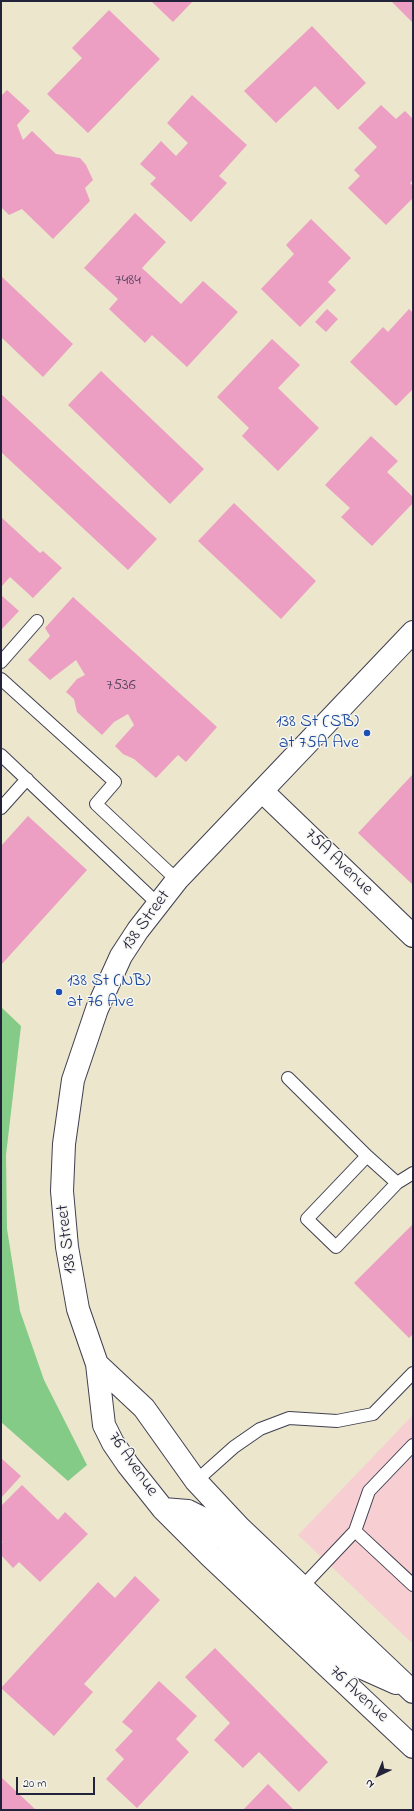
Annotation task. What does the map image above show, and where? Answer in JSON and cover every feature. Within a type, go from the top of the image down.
[{"type":"main road","name":"138 Street","points":[[97,1364],[78,1309],[67,1247],[62,1191],[64,1144],[73,1080],[97,1009],[121,956],[177,880],[413,632]]},
{"type":"main road","name":"75A Avenue","points":[[262,791],[413,936]]},
{"type":"main road","points":[[97,1364],[144,1408],[196,1481],[239,1527],[412,1691]]},
{"type":"main road","name":"76 Avenue","points":[[97,1364],[104,1425],[113,1443],[128,1465],[163,1508],[210,1556],[413,1747]]},
{"type":"main road","points":[[163,1508],[188,1511],[202,1518],[358,1666],[412,1691]]},
{"type":"lane","points":[[1,662],[37,621]]},
{"type":"lane","points":[[1,679],[115,782],[96,804],[177,880]]},
{"type":"lane","points":[[1,755],[158,904]]},
{"type":"lane","points":[[1,808],[27,779]]},
{"type":"lane","points":[[288,1078],[367,1156],[397,1183]]},
{"type":"lane","points":[[367,1156],[307,1219],[336,1247],[397,1183],[413,1173]]},
{"type":"lane","points":[[196,1481],[234,1447],[260,1429],[289,1418],[337,1422],[373,1414],[413,1373]]},
{"type":"lane","points":[[302,1587],[355,1530],[369,1491],[413,1445]]},
{"type":"lane","points":[[355,1530],[413,1585]]},
{"type":"shaded area","points":[[413,1415],[413,1644],[298,1535]]},
{"type":"green space","points":[[1,1007],[21,1026],[6,1155],[7,1229],[20,1311],[44,1380],[87,1465],[68,1481],[1,1422]]},
{"type":"building","points":[[151,1],[193,1],[173,22]]},
{"type":"building","points":[[391,1],[413,1],[413,23]]},
{"type":"building","points":[[109,10],[160,59],[88,133],[47,94],[82,58],[72,48]]},
{"type":"building","points":[[312,26],[366,83],[338,110],[315,86],[276,123],[244,91]]},
{"type":"building","points":[[7,90],[30,111],[17,125],[23,140],[32,131],[56,154],[80,158],[86,165],[93,180],[85,188],[90,201],[53,239],[22,209],[9,215],[1,207],[1,96]]},
{"type":"building","points":[[192,95],[247,145],[219,176],[227,183],[191,222],[150,184],[156,178],[140,164],[161,141],[176,156],[188,143],[167,123]]},
{"type":"building","points":[[381,105],[396,119],[405,111],[413,119],[413,180],[410,183],[413,186],[413,198],[386,225],[348,188],[360,176],[354,170],[377,147],[358,128]]},
{"type":"building","points":[[135,213],[166,242],[142,268],[181,304],[203,281],[238,312],[187,367],[152,335],[145,343],[109,309],[118,299],[84,268]]},
{"type":"building","points":[[311,219],[351,258],[328,282],[336,290],[300,327],[261,289],[294,254],[286,245]]},
{"type":"building","points":[[1,276],[73,344],[43,377],[1,337]]},
{"type":"building","points":[[327,309],[338,319],[326,332],[315,322]]},
{"type":"building","points":[[409,309],[413,313],[413,389],[396,406],[350,362],[383,327],[388,332]]},
{"type":"building","points":[[272,339],[300,365],[278,388],[319,428],[278,471],[242,436],[249,428],[217,397]]},
{"type":"building","points":[[101,371],[204,469],[170,504],[68,405]]},
{"type":"building","points":[[1,394],[157,539],[128,570],[1,452]]},
{"type":"building","points":[[371,436],[398,461],[387,472],[413,497],[413,503],[372,546],[341,517],[350,508],[325,485]]},
{"type":"building","points":[[234,503],[316,581],[281,619],[198,541]]},
{"type":"building","points":[[1,517],[40,553],[43,551],[62,568],[33,598],[10,577],[1,587]]},
{"type":"building","points":[[1,595],[19,611],[1,630]]},
{"type":"building","points":[[73,597],[217,727],[186,762],[178,755],[156,778],[134,759],[123,754],[115,746],[134,725],[128,714],[114,722],[102,735],[77,712],[74,699],[66,692],[77,679],[85,675],[76,660],[50,680],[28,660],[50,636],[45,628]]},
{"type":"building","points":[[413,774],[413,885],[358,833]]},
{"type":"building","points":[[28,816],[87,870],[1,965],[1,846]]},
{"type":"building","points":[[413,1224],[413,1334],[409,1338],[354,1283]]},
{"type":"building","points":[[1,1458],[21,1476],[1,1498]]},
{"type":"building","points":[[22,1485],[58,1520],[65,1512],[88,1534],[40,1582],[19,1562],[13,1568],[1,1555],[1,1544],[3,1542],[1,1541],[1,1506]]},
{"type":"building","points":[[135,1576],[160,1600],[84,1684],[93,1692],[54,1736],[1,1688],[98,1582],[115,1598]]},
{"type":"building","points":[[215,1648],[328,1762],[299,1792],[259,1752],[243,1768],[214,1740],[230,1723],[185,1677]]},
{"type":"building","points":[[159,1681],[197,1716],[176,1739],[189,1752],[137,1808],[106,1779],[124,1759],[115,1750],[133,1731],[122,1722]]},
{"type":"building","points":[[1,1777],[36,1810],[1,1810]]},
{"type":"building","points":[[268,1784],[294,1810],[243,1810]]},
{"type":"place","name":"138 St (SB) at 75A Ave","points":[[367,733]]},
{"type":"place","name":"138 St (NB) at 76 Ave","points":[[59,992]]}]
